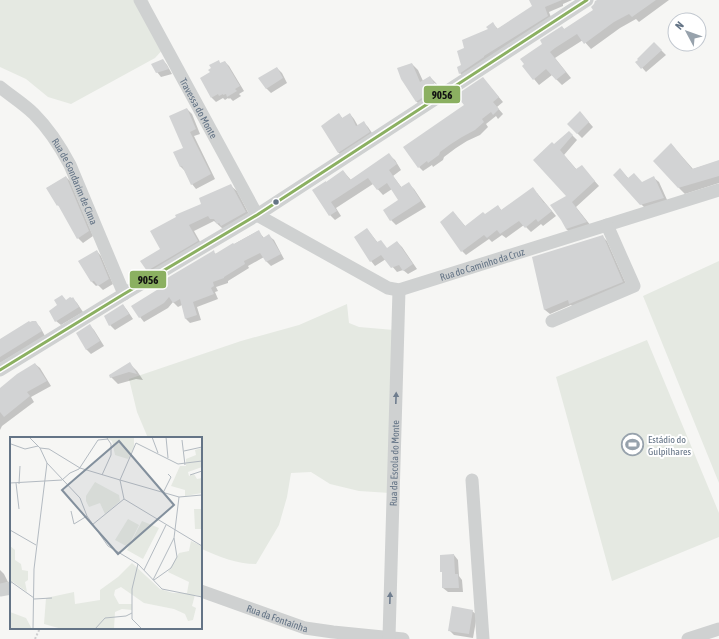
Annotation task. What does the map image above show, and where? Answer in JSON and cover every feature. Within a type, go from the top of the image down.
[{"type":"street","name":"Travessa do Monte","points":[[140,0],[257,215]]},
{"type":"street","points":[[0,370],[257,215],[582,1]]},
{"type":"street","name":"Rua de Gondarim de Cima","points":[[0,87],[33,113],[47,128],[61,147],[124,294]]},
{"type":"street","name":"Rua do Caminho da Cruz","points":[[399,290],[719,190]]},
{"type":"street","points":[[257,215],[388,288],[399,290]]},
{"type":"street","points":[[552,321],[634,286],[608,225]]},
{"type":"street","name":"Rua da Escola do Monte","points":[[389,637],[399,290]]},
{"type":"street","points":[[472,480],[483,639]]},
{"type":"street","points":[[0,590],[10,588]]},
{"type":"street","name":"Rua da Fontaínha","points":[[202,591],[304,633],[333,632],[403,639]]},
{"type":"street","points":[[688,639],[719,629]]},
{"type":"path","points":[[35,639],[40,629]]},
{"type":"shaded area","points":[[0,0],[148,0],[166,46],[155,58],[71,104],[48,97],[26,79],[0,67]]},
{"type":"shaded area","name":"Estádio do Gulpilhares","points":[[719,261],[719,483],[643,296]]},
{"type":"shaded area","points":[[347,304],[349,323],[359,327],[394,330],[390,493],[359,491],[330,484],[311,472],[291,473],[287,497],[279,525],[256,564],[235,561],[202,549],[202,437],[148,437],[137,412],[129,379],[241,341],[299,325]]},
{"type":"shaded area","name":"Estádio do Gulpilhares","points":[[647,340],[719,513],[719,537],[612,581],[556,377]]},
{"type":"building","points":[[529,0],[562,0],[545,7],[548,16],[484,56],[459,74],[457,67],[461,65],[457,51],[464,48],[462,40],[488,29],[486,27],[493,22],[497,29],[532,6]]},
{"type":"building","points":[[597,0],[656,0],[632,17],[629,14],[614,22],[584,44],[577,34],[555,48],[550,52],[566,72],[556,80],[546,69],[533,80],[522,66],[524,64],[520,59],[542,44],[540,40],[562,26],[564,29],[593,10],[591,7]]},
{"type":"building","points":[[654,42],[662,50],[641,69],[635,62]]},
{"type":"building","points":[[163,59],[169,69],[156,73],[151,64]]},
{"type":"building","points":[[219,60],[220,63],[225,61],[240,86],[235,89],[237,91],[227,97],[226,94],[219,96],[218,94],[211,98],[200,78],[210,72],[208,70],[211,68],[209,65]]},
{"type":"building","points":[[412,63],[420,82],[430,76],[437,88],[416,102],[401,79],[397,68]]},
{"type":"building","points":[[277,67],[283,78],[266,89],[258,78]]},
{"type":"building","points":[[483,77],[499,97],[493,102],[499,109],[493,115],[491,112],[482,119],[484,122],[475,130],[451,144],[428,163],[427,161],[418,168],[403,147],[464,105],[456,95]]},
{"type":"building","points":[[187,108],[196,129],[190,132],[211,174],[191,185],[173,152],[183,148],[169,116]]},
{"type":"building","points":[[580,111],[589,122],[577,134],[567,124]]},
{"type":"building","points":[[339,113],[342,118],[350,113],[356,126],[364,121],[370,132],[338,153],[321,126]]},
{"type":"building","points":[[569,131],[573,135],[560,150],[576,169],[582,165],[595,181],[572,202],[587,222],[566,229],[550,205],[566,196],[533,160],[552,142],[554,144]]},
{"type":"building","points":[[671,143],[692,169],[719,160],[719,176],[678,188],[653,161]]},
{"type":"building","points":[[389,153],[397,164],[389,170],[401,187],[409,182],[421,201],[390,221],[383,210],[398,200],[387,183],[377,190],[368,178],[331,202],[337,211],[329,216],[312,190],[343,170],[350,180]]},
{"type":"building","points":[[620,168],[628,178],[634,173],[642,182],[654,176],[664,198],[640,205],[613,175]]},
{"type":"building","points":[[66,176],[89,231],[77,239],[58,205],[57,206],[46,188]]},
{"type":"building","points":[[231,184],[246,212],[221,226],[219,223],[217,224],[214,219],[210,219],[208,216],[189,225],[198,241],[147,271],[140,261],[160,249],[150,231],[176,217],[175,215],[201,204],[199,198]]},
{"type":"building","points":[[533,187],[544,203],[552,211],[538,222],[536,219],[525,228],[519,221],[500,234],[497,230],[487,238],[484,235],[461,252],[440,222],[453,211],[465,226],[483,212],[485,214],[498,205],[501,210]]},
{"type":"building","points":[[367,228],[377,242],[381,240],[387,248],[397,241],[413,264],[403,271],[399,265],[391,268],[381,255],[370,262],[354,237]]},
{"type":"building","points":[[259,230],[263,238],[269,234],[281,254],[266,262],[260,253],[244,261],[245,264],[224,278],[213,282],[214,286],[211,288],[214,294],[193,302],[197,315],[185,319],[180,299],[173,303],[169,297],[164,303],[139,318],[131,306],[160,288],[157,284],[214,250],[215,254]]},
{"type":"building","points":[[603,235],[623,282],[569,304],[568,300],[544,310],[532,257]]},
{"type":"building","points":[[97,250],[109,279],[98,286],[94,281],[91,282],[78,261]]},
{"type":"building","points":[[62,295],[66,300],[73,297],[79,307],[55,322],[49,311],[57,305],[54,300]]},
{"type":"building","points":[[123,304],[129,314],[109,326],[104,316]]},
{"type":"building","points":[[29,321],[36,321],[42,331],[0,357],[0,339]]},
{"type":"building","points":[[90,324],[100,341],[86,350],[76,333]]},
{"type":"building","points":[[130,362],[137,374],[129,372],[110,378],[109,375]]},
{"type":"building","points":[[35,363],[47,381],[27,392],[30,396],[4,417],[0,412],[0,388],[17,374]]},
{"type":"building","points":[[454,554],[455,574],[458,574],[459,588],[442,588],[440,555]]},
{"type":"building","points":[[452,606],[473,610],[469,634],[448,631]]},
{"type":"transit line","name":"9056","points":[[0,370],[257,215],[587,0]]},
{"type":"place","name":"Estádio do Gulpilhares","points":[[633,445]]}]
